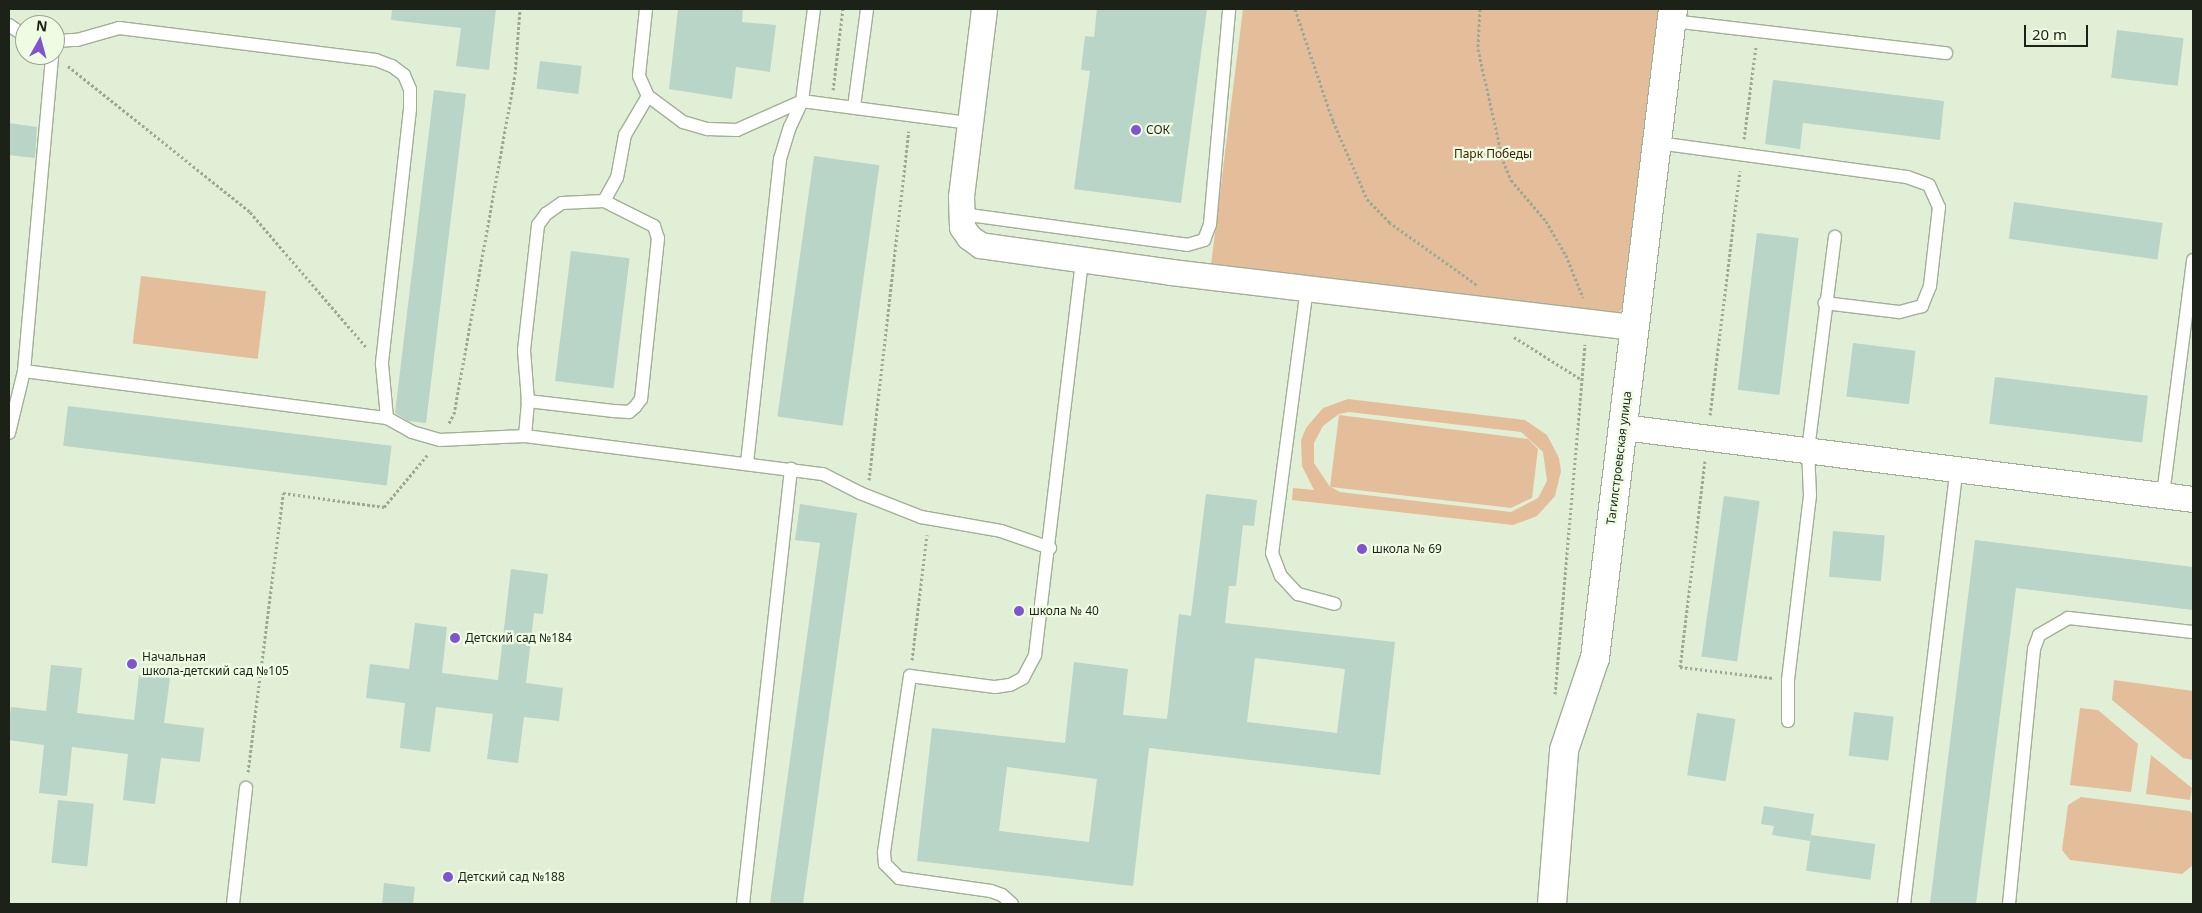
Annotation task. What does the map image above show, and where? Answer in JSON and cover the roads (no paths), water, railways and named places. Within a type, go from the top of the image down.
[{"type":"street","points":[[984,9],[970,123],[962,214],[962,227],[969,238],[980,245],[1082,260],[1634,327]]},
{"type":"street","name":"Тагилстроевская улица","points":[[1552,904],[1564,750],[1573,716],[1595,658],[1673,15]]},
{"type":"street","points":[[1623,427],[2193,499]]},
{"type":"lane","points":[[646,9],[639,76],[648,96],[683,122],[708,129],[737,130],[802,101],[970,123]]},
{"type":"lane","points":[[747,463],[780,159],[790,127],[802,101],[814,9]]},
{"type":"lane","points":[[854,107],[867,9]]},
{"type":"lane","points":[[962,214],[1187,245],[1204,240],[1210,224],[1229,9]]},
{"type":"lane","points":[[1673,15],[1757,31],[1946,53]]},
{"type":"lane","points":[[65,41],[76,40],[119,28],[376,60],[392,66],[404,75],[410,89],[410,110],[382,364],[387,418]]},
{"type":"lane","points":[[9,433],[24,370],[56,65]]},
{"type":"lane","points":[[604,200],[612,192],[617,178],[625,136],[648,96]]},
{"type":"lane","points":[[1658,143],[1913,178],[1929,185],[1936,195],[1939,207],[1930,286],[1922,306],[1899,312],[1825,302]]},
{"type":"lane","points":[[525,436],[528,401],[524,350],[538,225],[546,214],[562,203],[604,200],[654,226],[658,238],[641,399],[629,412],[528,401]]},
{"type":"lane","points":[[1788,721],[1788,680],[1810,495],[1808,450],[1825,302],[1835,237]]},
{"type":"lane","points":[[1012,904],[1002,895],[990,891],[899,878],[885,864],[910,676],[995,687],[1010,685],[1023,678],[1035,655],[1050,548],[1082,260]]},
{"type":"lane","points":[[2163,495],[2193,260]]},
{"type":"lane","points":[[1307,288],[1272,553],[1282,576],[1298,594],[1335,604]]},
{"type":"lane","points":[[24,370],[387,418],[412,432],[440,440],[525,436],[823,474],[867,496],[930,518],[1001,531],[1050,548]]},
{"type":"lane","points":[[1904,904],[1957,468]]},
{"type":"lane","points":[[743,904],[791,469]]},
{"type":"lane","points":[[2008,904],[2034,649],[2039,635],[2068,618],[2193,632]]},
{"type":"lane","points":[[233,904],[246,788]]},
{"type":"place","name":"СОК","points":[[1136,130]]},
{"type":"place","name":"школа № 69","points":[[1362,549]]},
{"type":"place","name":"школа № 40","points":[[1019,611]]},
{"type":"place","name":"Детский сад №184","points":[[455,638]]},
{"type":"place","name":"Начальная школа-детский сад №105","points":[[132,664]]},
{"type":"place","name":"Детский сад №188","points":[[448,877]]},
{"type":"park label","name":"Парк Победы","points":[[1493,154]]}]
